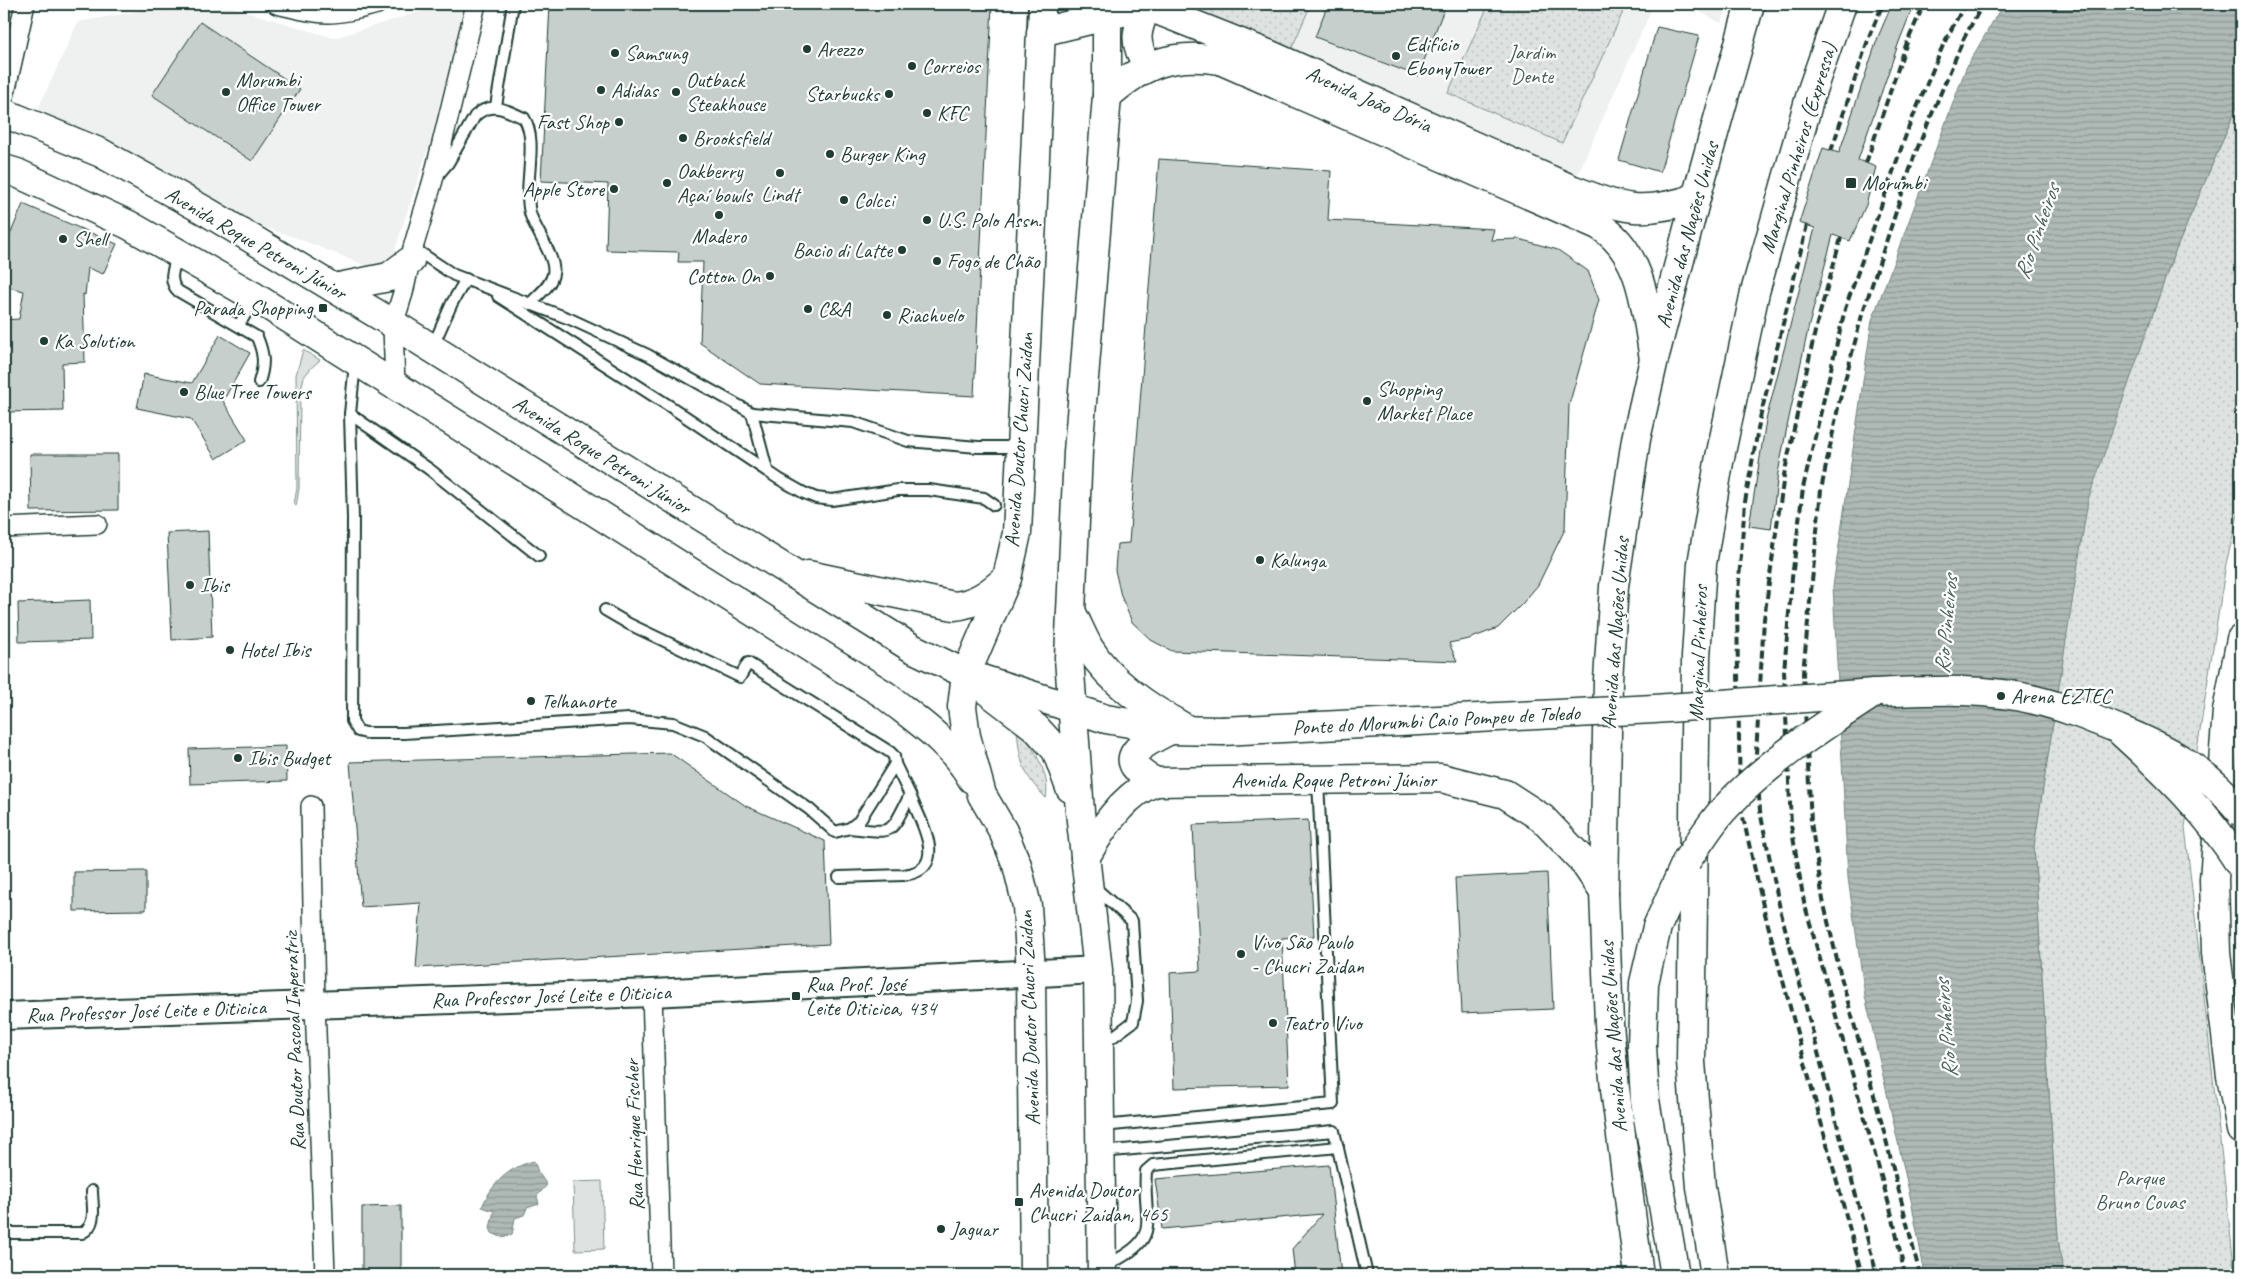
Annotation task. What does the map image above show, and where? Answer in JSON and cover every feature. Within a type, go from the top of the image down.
[{"type":"main road","name":"Marginal Pinheiros (Expressa)","points":[[1755,292],[1812,90],[1842,4]]},
{"type":"main road","points":[[1041,32],[1107,10],[1146,5],[1139,24],[1137,39],[1138,49],[1149,67]]},
{"type":"main road","name":"Avenida João Dória","points":[[1146,5],[1268,54],[1562,185],[1615,206],[1644,210],[1675,205],[1696,198]]},
{"type":"main road","points":[[1102,1272],[1098,970],[1080,812],[1069,658],[1079,444],[1107,96],[1107,10]]},
{"type":"main road","name":"Avenida das Nações Unidas","points":[[1638,1275],[1609,1024],[1604,892],[1608,680],[1614,586],[1636,439],[1654,359],[1743,10]]},
{"type":"main road","name":"Avenida Doutor Chucri Zaidan","points":[[1034,1275],[1031,973],[1027,906],[1017,865],[1003,831],[982,795],[966,736],[962,707],[966,674],[1007,578],[1017,532],[1041,32]]},
{"type":"main road","name":"Avenida João Dória","points":[[1107,96],[1127,78],[1149,67],[1185,57],[1220,60],[1598,225],[1608,231],[1622,245],[1634,267],[1646,310],[1654,359]]},
{"type":"main road","name":"Avenida Roque Petroni Júnior","points":[[4,113],[101,153],[209,213],[393,324],[912,648],[966,674],[1073,709],[1122,722],[1179,730],[1222,731]]},
{"type":"main road","points":[[4,169],[99,210],[255,297],[355,362],[885,695],[938,738],[954,754],[968,771],[982,795]]},
{"type":"main road","points":[[334,288],[389,277],[412,254]]},
{"type":"main road","name":"Marginal Pinheiros","points":[[1715,1275],[1701,1187],[1693,1106],[1691,1018],[1696,657],[1702,564],[1719,462],[1755,292]]},
{"type":"main road","points":[[790,571],[954,606],[968,604],[981,598],[1007,578]]},
{"type":"main road","points":[[1071,610],[1090,648],[1105,667],[1140,700],[1179,730]]},
{"type":"main road","points":[[2241,639],[2227,711],[2214,879],[2216,953],[2230,1076],[2241,1130]]},
{"type":"main road","points":[[966,674],[992,697],[1036,728],[1056,750],[1080,812]]},
{"type":"main road","name":"Ponte do Morumbi Caio Pompeu de Toledo","points":[[1222,731],[1654,709],[1874,693],[1935,691],[1992,693],[2034,699],[2118,729],[2200,809],[2226,841],[2241,866]]},
{"type":"main road","points":[[1675,1275],[1644,1100],[1642,1046],[1644,983],[1657,927],[1687,860],[1724,808],[1808,736],[1874,693]]},
{"type":"main road","points":[[2118,729],[2157,745],[2184,761],[2223,790],[2241,812]]},
{"type":"main road","points":[[1156,782],[1139,774],[1133,758],[1137,749],[1146,742],[1179,730]]},
{"type":"main road","name":"Avenida Roque Petroni Júnior","points":[[1086,869],[1113,815],[1145,785],[1156,782],[1441,778],[1505,794],[1542,818],[1582,862],[1604,892]]},
{"type":"street","points":[[4,97],[27,4]]},
{"type":"street","points":[[277,4],[314,13],[335,14],[377,4]]},
{"type":"street","points":[[395,387],[393,324],[433,180],[476,4]]},
{"type":"street","name":"Avenida Doutor Chucri Zaidan","points":[[1041,32],[1042,4]]},
{"type":"street","points":[[4,528],[97,524]]},
{"type":"street","name":"Rua Doutor Pascoal Imperatriz","points":[[311,806],[315,1004],[325,1275]]},
{"type":"street","name":"Rua Professor José Leite e Oiticica","points":[[4,1016],[652,993],[1098,970]]},
{"type":"street","name":"Rua Henrique Fischer","points":[[652,993],[661,1275]]},
{"type":"lane","points":[[496,106],[513,4]]},
{"type":"lane","points":[[433,180],[448,164],[475,116],[481,110],[496,106],[524,118],[530,132],[528,197],[530,214],[553,263],[554,273],[547,286],[530,304]]},
{"type":"lane","points":[[178,253],[171,279],[173,286],[178,291],[257,337],[263,351],[265,363],[259,382]]},
{"type":"lane","points":[[412,254],[454,275],[570,319],[648,356],[752,413],[853,422],[908,441],[978,447],[1020,447]]},
{"type":"lane","points":[[432,349],[452,303],[466,279]]},
{"type":"lane","points":[[481,285],[787,484],[816,498],[832,500],[898,490],[929,490],[984,498],[994,505]]},
{"type":"lane","points":[[239,325],[255,297]]},
{"type":"lane","points":[[355,362],[350,414],[353,518],[352,721],[358,731],[366,733],[404,733],[629,719],[673,722],[706,736],[809,809],[835,832],[850,828],[890,830],[910,795]]},
{"type":"lane","points":[[752,413],[767,470]]},
{"type":"lane","points":[[350,414],[429,469],[540,556]]},
{"type":"lane","points":[[605,610],[624,622],[740,677],[748,664],[894,756],[895,764],[930,845],[930,856],[922,868],[914,874],[839,877]]},
{"type":"lane","points":[[850,828],[859,821],[895,764]]},
{"type":"lane","points":[[1100,1126],[1332,1104],[1318,779]]},
{"type":"lane","points":[[1086,869],[1132,921],[1137,1001],[1133,1022],[1099,1046]]},
{"type":"lane","points":[[1100,1152],[1334,1131],[1367,1275]]},
{"type":"lane","points":[[1102,1272],[1124,1258],[1139,1245],[1146,1235],[1146,1171],[1153,1165],[1338,1147]]},
{"type":"lane","points":[[4,1233],[82,1233],[87,1230],[93,1221],[92,1191]]},
{"type":"shaded area","name":"Morumbi Office Tower","points":[[179,4],[222,4],[334,38],[445,4],[464,4],[430,142],[387,274],[299,239],[212,209],[201,208],[38,109],[78,22]]},
{"type":"shaded area","points":[[1145,4],[1654,4],[1572,187]]},
{"type":"shaded area","points":[[1685,4],[1730,4],[1721,23]]},
{"type":"green space","points":[[1177,4],[1311,4],[1291,50]]},
{"type":"green space","name":"Jardim Dente","points":[[1489,4],[1605,4],[1623,12],[1562,143],[1448,93]]},
{"type":"green space","name":"Parque Bruno Covas","points":[[2241,97],[2241,503],[2226,564],[2185,827],[2235,1275],[2063,1275],[2058,1238],[2034,846],[2087,500],[2172,259]]},
{"type":"green space","points":[[303,350],[320,360],[304,377],[300,394],[299,489],[296,506],[294,504],[297,488],[296,375]]},
{"type":"green space","points":[[1021,729],[1040,762],[1046,780],[1046,798],[1032,782],[1021,760],[1017,731]]},
{"type":"green space","points":[[602,1181],[604,1249],[575,1250],[573,1182]]},
{"type":"water","name":"Rio Pinheiros","points":[[2003,4],[2241,4],[2241,97],[2172,259],[2088,500],[2034,846],[2058,1238],[2063,1275],[1925,1275],[1911,1200],[1865,996],[1848,878],[1833,586],[1872,320],[1966,68]]},
{"type":"water","points":[[534,1161],[538,1172],[547,1185],[537,1196],[539,1204],[527,1208],[524,1215],[515,1218],[512,1235],[501,1237],[492,1233],[490,1228],[494,1211],[482,1207],[486,1198],[502,1177],[517,1167]]},
{"type":"building","points":[[550,4],[992,4],[974,396],[760,384],[700,343],[703,262],[678,262],[679,252],[606,250],[608,184],[541,181]]},
{"type":"building","name":"Edifício EbonyTower","points":[[1328,4],[1446,4],[1418,76],[1315,37]]},
{"type":"building","points":[[1892,4],[1914,4],[1858,160],[1876,167],[1866,205],[1850,241],[1833,235],[1809,325],[1787,427],[1778,473],[1771,529],[1749,526],[1766,420],[1815,228],[1799,223],[1823,148],[1839,153],[1878,37]]},
{"type":"building","name":"Morumbi Office Tower","points":[[200,22],[300,89],[252,161],[152,95]]},
{"type":"building","points":[[1657,27],[1699,36],[1660,172],[1619,160]]},
{"type":"building","points":[[1159,159],[1331,171],[1328,220],[1494,229],[1491,240],[1519,239],[1558,250],[1588,271],[1599,300],[1569,405],[1565,529],[1538,585],[1498,628],[1469,639],[1449,643],[1457,661],[1172,651],[1151,640],[1132,622],[1121,596],[1115,570],[1117,544],[1129,543]]},
{"type":"building","points":[[23,204],[117,244],[103,274],[88,268],[85,295],[83,294],[85,362],[62,363],[63,411],[5,412],[4,320],[19,319],[24,291],[4,286],[4,249]]},
{"type":"building","name":"Blue Tree Towers","points":[[220,335],[250,353],[223,401],[247,440],[216,459],[191,419],[137,408],[144,374],[192,383]]},
{"type":"building","points":[[30,454],[118,454],[118,510],[31,511]]},
{"type":"building","name":"Ibis","points":[[208,531],[212,637],[172,640],[167,533]]},
{"type":"building","points":[[90,600],[91,640],[19,642],[18,603]]},
{"type":"building","name":"Ibis Budget","points":[[286,746],[287,781],[190,784],[189,749]]},
{"type":"building","points":[[670,753],[746,806],[825,841],[829,944],[416,968],[421,903],[361,907],[350,762]]},
{"type":"building","name":"Vivo São Paulo - Chucri Zaidan","points":[[1308,820],[1314,936],[1282,938],[1289,1085],[1174,1088],[1170,973],[1200,971],[1193,825]]},
{"type":"building","points":[[146,871],[146,910],[74,911],[74,872]]},
{"type":"building","points":[[1547,873],[1553,1009],[1462,1013],[1455,878]]},
{"type":"building","points":[[1329,1165],[1341,1275],[1295,1275],[1292,1249],[1322,1214],[1162,1229],[1155,1179]]},
{"type":"building","points":[[401,1206],[401,1275],[362,1275],[362,1207]]},
{"type":"railway","points":[[1831,151],[1870,34],[1883,4]]},
{"type":"railway","points":[[1866,163],[1906,45],[1924,4]]},
{"type":"railway","points":[[1905,1275],[1893,1219],[1804,902],[1791,825],[1784,671],[1792,578],[1803,488],[1845,309],[1908,129],[1944,43],[1965,4]]},
{"type":"railway","points":[[1920,1275],[1882,1124],[1841,977],[1823,900],[1811,822],[1803,673],[1821,490],[1839,403],[1862,315],[1915,154],[1964,38],[1983,4]]},
{"type":"railway","points":[[1807,225],[1760,418],[1745,502],[1737,606],[1740,804],[1764,910],[1862,1275]]},
{"type":"railway","points":[[1841,238],[1816,327],[1784,475],[1764,619],[1756,754],[1760,811],[1780,909],[1877,1275]]},
{"type":"place","name":"Arezzo","points":[[807,49]]},
{"type":"place","name":"Samsung","points":[[615,53]]},
{"type":"place","name":"Edifício EbonyTower","points":[[1396,56]]},
{"type":"place","name":"Correios","points":[[912,66]]},
{"type":"place","name":"Adidas","points":[[601,90]]},
{"type":"place","name":"Morumbi Office Tower","points":[[226,92]]},
{"type":"place","name":"Outback Steakhouse","points":[[676,92]]},
{"type":"place","name":"Starbucks","points":[[889,94]]},
{"type":"place","name":"KFC","points":[[927,113]]},
{"type":"place","name":"Fast Shop","points":[[619,122]]},
{"type":"place","name":"Brooksfield","points":[[683,138]]},
{"type":"place","name":"Burger King","points":[[830,154]]},
{"type":"place","name":"Lindt","points":[[780,173]]},
{"type":"place","name":"Oakberry Açaí bowls","points":[[667,183]]},
{"type":"place","name":"Morumbi","points":[[1851,183]]},
{"type":"place","name":"Apple Store","points":[[614,189]]},
{"type":"place","name":"Colcci","points":[[844,200]]},
{"type":"place","name":"Madero","points":[[719,215]]},
{"type":"place","name":"U.S. Polo Assn.","points":[[927,220]]},
{"type":"place","name":"Shell","points":[[63,239]]},
{"type":"place","name":"Bacio di Latte","points":[[902,250]]},
{"type":"place","name":"Fogo de Chão","points":[[937,261]]},
{"type":"place","name":"Cotton On","points":[[770,276]]},
{"type":"place","name":"Parada Shopping","points":[[323,308]]},
{"type":"place","name":"C&A","points":[[808,309]]},
{"type":"place","name":"Riachuelo","points":[[887,315]]},
{"type":"place","name":"Ka Solution","points":[[44,341]]},
{"type":"place","name":"Blue Tree Towers","points":[[184,392]]},
{"type":"place","name":"Shopping Market Place","points":[[1367,401]]},
{"type":"place","name":"Kalunga","points":[[1260,560]]},
{"type":"place","name":"Ibis","points":[[190,585]]},
{"type":"place","name":"Hotel Ibis","points":[[230,650]]},
{"type":"place","name":"Arena EZTEC","points":[[2001,696]]},
{"type":"place","name":"Telhanorte","points":[[531,701]]},
{"type":"place","name":"Ibis Budget","points":[[238,758]]},
{"type":"place","name":"Vivo São Paulo - Chucri Zaidan","points":[[1241,954]]},
{"type":"place","name":"Rua Prof. José Leite Oiticica, 434","points":[[796,996]]},
{"type":"place","name":"Teatro Vivo","points":[[1273,1023]]},
{"type":"place","name":"Avenida Doutor Chucri Zaidan, 465","points":[[1019,1202]]},
{"type":"place","name":"Jaguar","points":[[941,1229]]}]
